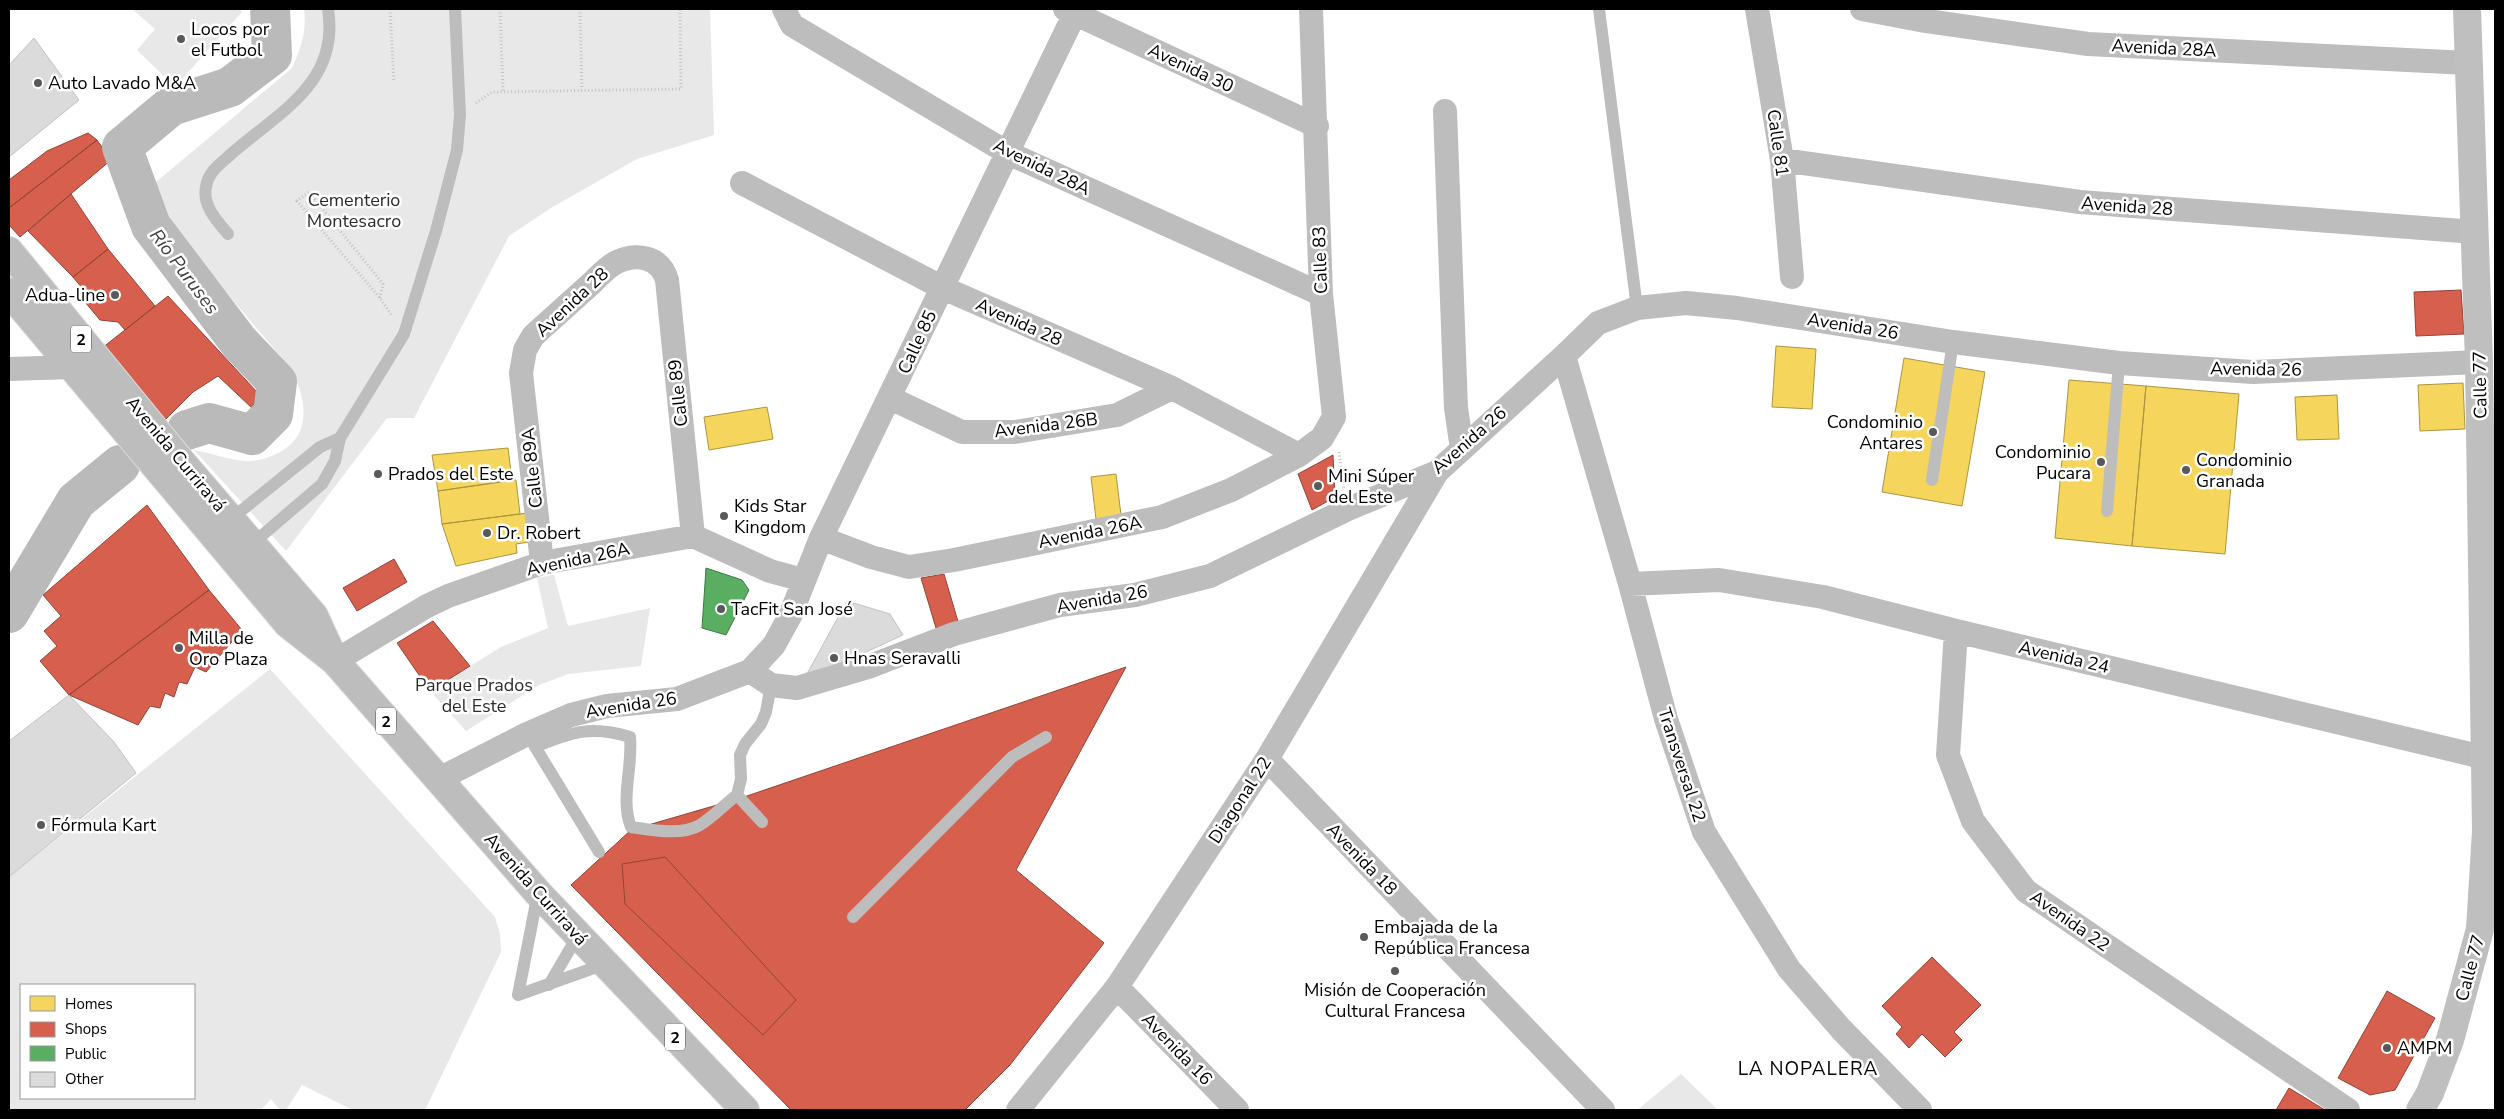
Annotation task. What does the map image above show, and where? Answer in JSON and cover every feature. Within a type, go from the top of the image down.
[{"type":"highway","name":"Avenida Curriravá","points":[[9,251],[314,616],[335,661]]},
{"type":"highway","name":"Avenida Curriravá","points":[[9,292],[288,624],[335,661],[437,780],[538,893],[745,1110]]},
{"type":"street","name":"Avenida 28A","points":[[784,9],[792,25],[1008,153],[1320,294]]},
{"type":"street","name":"Calle 83","points":[[1311,9],[1317,126],[1320,294],[1334,417]]},
{"type":"street","name":"Calle 81","points":[[1756,9],[1782,160],[1792,278]]},
{"type":"street","name":"Avenida 28A","points":[[1862,9],[1920,20],[2088,44],[2468,63]]},
{"type":"street","name":"Calle 77","points":[[2420,1110],[2430,1093],[2450,1040],[2480,929],[2490,758],[2487,362],[2475,232],[2467,9]]},
{"type":"street","name":"Calle 85","points":[[750,671],[774,645],[790,616],[821,538],[1008,153],[1072,10]]},
{"type":"street","name":"Avenida 30","points":[[1072,10],[1317,126]]},
{"type":"street","points":[[1445,111],[1456,408],[1462,449]]},
{"type":"street","name":"Avenida 28","points":[[1782,160],[2080,202],[2475,232]]},
{"type":"street","name":"Avenida 28","points":[[742,183],[943,288],[1172,388],[1299,455]]},
{"type":"street","name":"Avenida 28","points":[[521,373],[525,350],[533,336],[615,262],[633,257],[648,258]]},
{"type":"street","name":"Calle 89","points":[[648,258],[661,268],[667,280],[693,536]]},
{"type":"street","name":"Avenida 26","points":[[437,780],[531,740],[571,715],[607,706],[677,700],[750,671],[770,685],[797,688],[868,667],[954,634],[1060,605],[1135,595],[1210,576],[1348,509],[1437,472],[1598,323],[1637,308],[1686,302],[1737,308],[1954,342],[2119,363],[2254,372],[2487,362]]},
{"type":"street","name":"Transversal 22","points":[[1564,356],[1630,584],[1666,719],[1704,832],[1789,969],[1841,1029],[1920,1110]]},
{"type":"street","points":[[9,369],[73,367]]},
{"type":"street","name":"Calle 89A","points":[[521,373],[542,563]]},
{"type":"street","name":"Avenida 26B","points":[[890,398],[962,432],[1015,432],[1118,416],[1172,388]]},
{"type":"street","name":"Avenida 26A","points":[[821,538],[871,557],[909,567],[954,560],[1162,518],[1231,490],[1299,455],[1322,438],[1334,417]]},
{"type":"street","name":"Diagonal 22","points":[[1018,1110],[1117,987],[1267,759],[1437,472]]},
{"type":"street","points":[[693,536],[770,571],[803,580]]},
{"type":"street","name":"Avenida 26A","points":[[335,661],[441,599],[542,563],[693,536]]},
{"type":"street","name":"Avenida 24","points":[[1630,584],[1719,580],[1823,597],[1956,631],[2490,758]]},
{"type":"street","name":"Avenida 22","points":[[1956,631],[1948,755],[1973,821],[2026,891],[2348,1110]]},
{"type":"street","name":"Avenida 18","points":[[1267,759],[1603,1110]]},
{"type":"street","name":"Avenida 16","points":[[1117,987],[1237,1110]]},
{"type":"lane","points":[[228,234],[209,208],[205,189],[209,176],[247,140],[295,101],[319,74],[328,52],[328,9]]},
{"type":"lane","points":[[252,544],[322,484],[335,461],[340,438],[404,334],[436,231],[457,150],[460,115],[455,9]]},
{"type":"lane","points":[[1598,9],[1637,308]]},
{"type":"lane","points":[[1932,480],[1954,342]]},
{"type":"lane","points":[[2107,511],[2119,363]]},
{"type":"lane","points":[[231,519],[320,446],[340,438]]},
{"type":"lane","points":[[599,852],[531,740],[570,733],[609,731],[630,737],[632,755],[626,814],[631,827],[655,830],[680,830],[700,825],[737,795],[741,779],[740,755],[744,744],[761,724],[766,712],[770,685]]},
{"type":"lane","points":[[854,917],[1012,758],[1046,736]]},
{"type":"lane","points":[[737,795],[762,822]]},
{"type":"lane","points":[[538,893],[518,995],[605,964]]},
{"type":"lane","points":[[549,985],[578,935]]},
{"type":"path","points":[[390,9],[394,82]]},
{"type":"path","points":[[500,9],[504,92]]},
{"type":"path","points":[[580,9],[582,89]]},
{"type":"path","points":[[460,115],[492,92],[582,89],[681,89],[680,9]]},
{"type":"path","points":[[380,298],[383,284],[309,192],[297,201],[380,298],[404,334]]},
{"type":"path","points":[[1334,417],[1348,509]]},
{"type":"green space","name":"Locos por el Futbol","points":[[132,9],[239,9],[242,12],[175,87],[137,50],[155,29]]},
{"type":"green space","name":"Cementerio Montesacro","points":[[304,9],[710,9],[714,135],[637,159],[551,208],[509,236],[414,418],[387,418],[286,551],[194,450],[243,461],[262,459],[280,452],[298,436],[302,425],[304,415],[303,403],[296,380],[291,369],[143,193],[292,68],[303,39],[305,25]]},
{"type":"green space","name":"Parque Prados del Este","points":[[554,575],[568,626],[650,608],[641,666],[568,674],[539,685],[466,731],[430,691],[501,647],[548,628],[537,578]]},
{"type":"green space","points":[[270,669],[495,917],[500,934],[501,952],[425,1110],[353,1110],[302,1085],[286,1110],[280,1110],[271,1099],[261,1110],[9,1110],[9,877]]},
{"type":"green space","points":[[1681,1074],[1718,1110],[1637,1110]]},
{"type":"building: Homes","points":[[1776,346],[1816,349],[1812,409],[1772,407]]},
{"type":"building: Homes","name":"Condominio Antares","points":[[1904,358],[1985,372],[1962,506],[1882,492]]},
{"type":"building: Homes","name":"Condominio Pucara","points":[[2069,380],[2146,386],[2132,546],[2055,538]]},
{"type":"building: Homes","points":[[2463,383],[2465,429],[2420,431],[2418,385]]},
{"type":"building: Homes","name":"Condominio Granada","points":[[2146,386],[2239,394],[2225,554],[2132,546]]},
{"type":"building: Homes","points":[[2337,395],[2339,439],[2297,440],[2295,397]]},
{"type":"building: Homes","points":[[767,407],[773,439],[709,450],[704,417]]},
{"type":"building: Homes","points":[[508,448],[512,480],[438,491],[432,455]]},
{"type":"building: Homes","points":[[1116,474],[1121,515],[1096,519],[1091,477]]},
{"type":"building: Homes","points":[[516,480],[520,514],[442,524],[438,491]]},
{"type":"building: Homes","name":"Dr. Robert","points":[[528,513],[530,542],[516,544],[517,553],[456,566],[442,524]]},
{"type":"building: Shops","points":[[88,133],[97,140],[9,208],[9,180],[47,151]]},
{"type":"building: Shops","points":[[97,140],[111,160],[20,237],[9,225],[9,208]]},
{"type":"building: Shops","points":[[71,194],[108,249],[73,277],[28,231]]},
{"type":"building: Shops","name":"Adua-line","points":[[108,249],[155,306],[125,330],[118,322],[100,320],[85,302],[82,288],[73,277]]},
{"type":"building: Shops","points":[[2461,290],[2464,334],[2416,336],[2414,292]]},
{"type":"building: Shops","points":[[168,296],[257,392],[253,409],[218,376],[193,392],[163,422],[102,348]]},
{"type":"building: Shops","name":"Mini Súper del Este","points":[[1333,455],[1335,497],[1312,510],[1298,474]]},
{"type":"building: Shops","points":[[147,505],[209,590],[69,695],[40,661],[57,646],[44,631],[61,616],[43,595]]},
{"type":"building: Shops","points":[[394,559],[407,582],[357,611],[343,588]]},
{"type":"building: Shops","points":[[944,574],[959,625],[936,628],[921,578]]},
{"type":"building: Shops","name":"Milla de Oro Plaza","points":[[209,590],[242,630],[206,672],[195,667],[187,684],[179,682],[174,697],[165,693],[160,708],[150,706],[138,725],[69,695]]},
{"type":"building: Shops","points":[[433,621],[470,666],[430,691],[397,643]]},
{"type":"building: Shops","points":[[1126,667],[1016,870],[1104,943],[1010,1065],[965,1110],[791,1110],[571,885],[631,830],[741,798]]},
{"type":"building: Shops","points":[[665,857],[796,1000],[763,1035],[625,904],[622,864]]},
{"type":"building: Shops","points":[[1932,957],[1981,1005],[1954,1032],[1962,1040],[1945,1057],[1922,1034],[1909,1048],[1896,1034],[1902,1027],[1882,1006]]},
{"type":"building: Shops","name":"AMPM","points":[[2387,991],[2435,1018],[2395,1090],[2370,1095],[2338,1078]]},
{"type":"building: Shops","points":[[2289,1088],[2325,1110],[2276,1110]]},
{"type":"building: Public","name":"TacFit San José","points":[[706,568],[742,580],[749,590],[726,635],[702,628]]},
{"type":"building: Other","name":"Auto Lavado M&A","points":[[34,38],[79,100],[9,157],[9,65]]},
{"type":"building: Other","name":"Hnas Seravalli","points":[[847,601],[890,614],[903,635],[803,681]]},
{"type":"building: Other","name":"Fórmula Kart","points":[[69,695],[114,742],[136,773],[9,877],[9,741]]},
{"type":"waterway","name":"Río Puruses","points":[[187,430],[209,423],[252,435],[273,414],[277,382],[239,342],[151,226],[122,147],[171,106],[230,87],[272,55],[270,9]]},
{"type":"waterway","name":"Río Puruses","points":[[9,613],[76,501],[120,465]]},
{"type":"place","name":"Locos por el Futbol","points":[[181,39]]},
{"type":"place","name":"Auto Lavado M&A","points":[[38,83]]},
{"type":"place","name":"Adua-line","points":[[115,295]]},
{"type":"place","name":"Condominio Antares","points":[[1933,432]]},
{"type":"place","name":"Condominio Pucara","points":[[2101,462]]},
{"type":"place","name":"Condominio Granada","points":[[2186,470]]},
{"type":"place","name":"Prados del Este","points":[[378,474]]},
{"type":"place","name":"Mini Súper del Este","points":[[1318,486]]},
{"type":"place","name":"Kids Star Kingdom","points":[[724,516]]},
{"type":"place","name":"Dr. Robert","points":[[487,533]]},
{"type":"place","name":"TacFit San José","points":[[721,609]]},
{"type":"place","name":"Milla de Oro Plaza","points":[[179,648]]},
{"type":"place","name":"Hnas Seravalli","points":[[834,658]]},
{"type":"place","name":"Fórmula Kart","points":[[41,825]]},
{"type":"place","name":"Embajada de la República Francesa","points":[[1364,937]]},
{"type":"place","name":"Misión de Cooperación Cultural Francesa","points":[[1395,971]]},
{"type":"place","name":"AMPM","points":[[2387,1048]]},
{"type":"district","name":"LA NOPALERA","points":[[1808,1068]]}]
